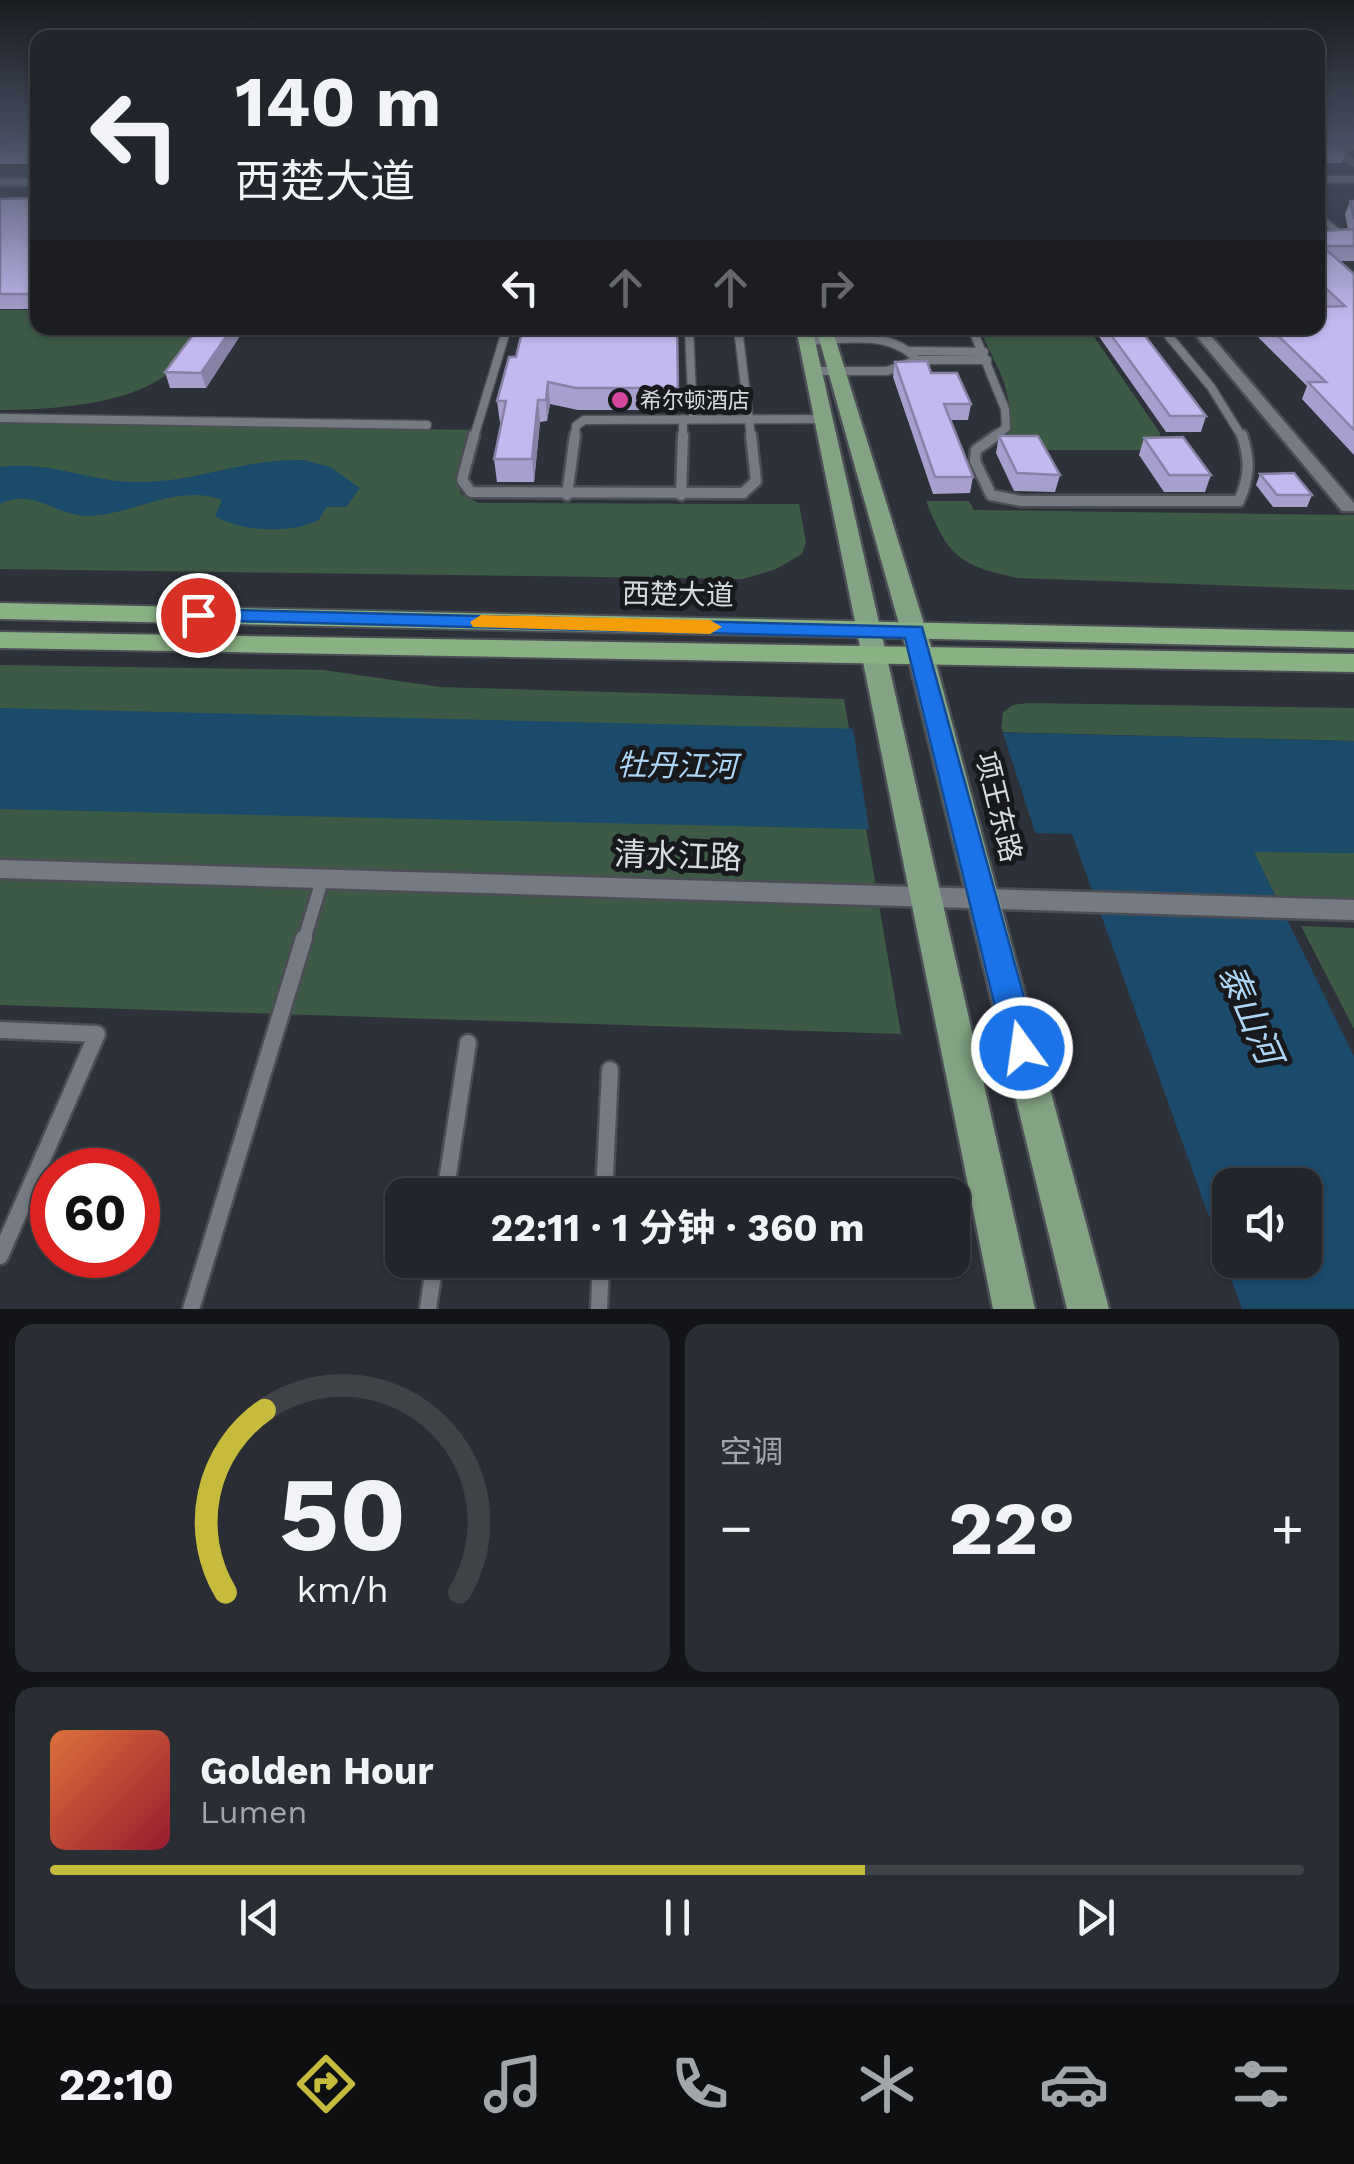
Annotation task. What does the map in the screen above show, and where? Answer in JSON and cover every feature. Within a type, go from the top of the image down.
[{"type":"highway","name":"西楚大道","points":[[0,611],[872,644]]},
{"type":"highway","name":"西楚大道","points":[[0,640],[917,644],[1354,640]]},
{"type":"highway","name":"西楚大道","points":[[917,644],[1354,663]]},
{"type":"main road","name":"项王东路","points":[[815,335],[917,644],[1088,1309]]},
{"type":"main road","name":"项王东路","points":[[824,371],[824,418],[1014,1309]]},
{"type":"street","points":[[1203,335],[1348,508]]},
{"type":"street","name":"清水江路","points":[[0,870],[1354,910]]},
{"type":"lane","points":[[1325,222],[1346,238],[1325,238]]},
{"type":"lane","points":[[502,335],[462,480],[465,488],[481,494],[681,496],[734,496],[754,486],[751,419],[739,335]]},
{"type":"lane","points":[[681,496],[688,419],[688,335]]},
{"type":"lane","points":[[824,335],[880,341],[914,355],[985,356]]},
{"type":"lane","points":[[975,335],[1005,409],[1006,428],[976,450],[975,461],[996,498],[1240,501],[1253,471],[1242,432],[1167,335]]},
{"type":"lane","points":[[824,371],[886,370],[914,355]]},
{"type":"lane","points":[[0,418],[427,425]]},
{"type":"lane","points":[[567,494],[578,422],[824,418]]},
{"type":"lane","points":[[191,1309],[322,878]]},
{"type":"lane","points":[[0,1030],[97,1034],[0,1256]]},
{"type":"lane","points":[[448,1178],[468,1043]]},
{"type":"lane","points":[[605,1178],[610,1070]]},
{"type":"lane","points":[[428,1309],[433,1278]]},
{"type":"lane","points":[[599,1309],[600,1278]]},
{"type":"green space","points":[[0,310],[30,310],[30,335],[188,335],[193,346],[166,375],[130,393],[63,407],[0,410]]},
{"type":"green space","points":[[982,335],[1093,335],[1160,433],[1160,440],[1146,450],[1001,450],[1007,433],[1009,402]]},
{"type":"green space","points":[[0,423],[473,430],[458,484],[461,494],[479,503],[799,504],[806,542],[802,554],[776,569],[743,579],[0,569]]},
{"type":"green space","points":[[926,501],[969,501],[974,510],[1354,515],[1354,590],[1018,578],[982,569],[958,556],[941,535]]},
{"type":"green space","points":[[0,665],[323,670],[441,687],[844,699],[901,1034],[0,1005]]},
{"type":"green space","points":[[1013,705],[1354,708],[1354,741],[1001,732],[1003,712]]},
{"type":"green space","points":[[1253,851],[1354,853],[1354,901],[1277,899]]},
{"type":"green space","points":[[1301,926],[1354,928],[1354,1029]]},
{"type":"water","points":[[304,460],[330,467],[360,488],[346,507],[326,507],[319,520],[295,528],[252,528],[226,521],[215,516],[222,500],[206,496],[173,497],[90,516],[23,499],[0,504],[0,467],[38,467],[107,480],[144,482],[263,462]]},
{"type":"water","points":[[0,708],[1354,741],[1354,853],[1254,852],[1354,1056],[1354,1309],[1242,1309],[1231,1278],[1322,1278],[1322,1168],[1212,1168],[1212,1225],[1072,834],[0,809]]},
{"type":"pier","points":[[852,723],[1001,727],[1037,838],[870,835]]},
{"type":"building","points":[[0,200],[30,200],[30,294],[0,294]]},
{"type":"building","points":[[1354,229],[1354,246],[1325,246],[1325,231]]},
{"type":"building","points":[[1325,249],[1354,274],[1354,430],[1308,382],[1326,382],[1277,335],[1325,335],[1325,307],[1345,306],[1325,287]]},
{"type":"building","points":[[193,335],[227,335],[201,373],[165,372]]},
{"type":"building","points":[[521,335],[677,335],[678,388],[576,388],[548,382],[546,400],[538,400],[532,459],[494,459],[506,401],[497,401],[509,357],[516,357]]},
{"type":"building","points":[[1111,335],[1144,335],[1206,416],[1170,416]]},
{"type":"building","points":[[927,361],[931,373],[957,373],[971,404],[944,404],[973,477],[935,477],[895,362]]},
{"type":"building","points":[[999,436],[1038,436],[1060,475],[1017,473]]},
{"type":"building","points":[[1183,437],[1211,475],[1169,475],[1144,438]]},
{"type":"building","points":[[1294,473],[1312,495],[1277,495],[1260,474]]},
{"type":"slow traffic","points":[[481,622],[710,627]]},
{"type":"place","name":"希尔顿酒店","points":[[620,400]]},
{"type":"route","points":[[198,615],[914,632],[1022,1048]]},
{"type":"water label","name":"牡丹江河","points":[[677,766]]},
{"type":"water label","name":"泰山河","points":[[1250,1014]]}]
